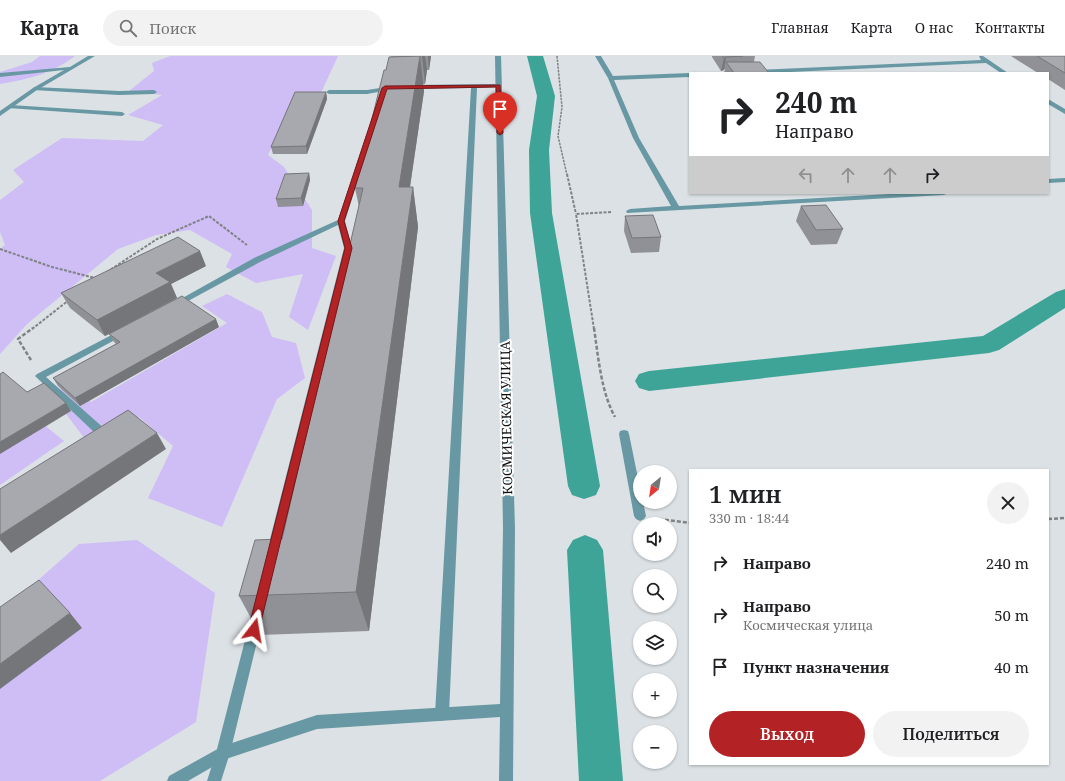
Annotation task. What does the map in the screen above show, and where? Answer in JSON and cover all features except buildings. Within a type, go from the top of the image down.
[{"type":"street","points":[[0,114],[35,89],[92,56]]},
{"type":"street","name":"КОСМИЧЕСКАЯ УЛИЦА","points":[[498,56],[509,529],[506,781]]},
{"type":"street","points":[[598,56],[611,78],[636,138],[676,208]]},
{"type":"street","points":[[980,56],[1003,72]]},
{"type":"street","points":[[748,72],[986,61]]},
{"type":"street","points":[[0,75],[75,67]]},
{"type":"street","points":[[611,78],[689,75]]},
{"type":"street","points":[[442,714],[474,86]]},
{"type":"street","points":[[407,88],[498,86]]},
{"type":"street","points":[[329,92],[366,92],[384,88],[400,88]]},
{"type":"street","points":[[35,89],[119,94],[154,92]]},
{"type":"street","points":[[1049,102],[1065,112]]},
{"type":"street","points":[[10,107],[122,114]]},
{"type":"street","points":[[271,558],[348,248],[341,221],[370,132]]},
{"type":"street","points":[[1049,182],[1065,180]]},
{"type":"street","points":[[630,211],[926,194]]},
{"type":"street","points":[[166,309],[263,258],[341,221]]},
{"type":"street","points":[[89,442],[102,433],[40,376],[131,328]]},
{"type":"street","points":[[624,434],[640,516]]},
{"type":"street","points":[[214,781],[223,753],[260,605]]},
{"type":"street","points":[[174,781],[223,753],[317,722],[506,710]]},
{"type":"path","points":[[557,56],[562,107],[558,136],[576,214],[599,362],[610,408],[624,434]]},
{"type":"path","points":[[576,214],[630,211]]},
{"type":"path","points":[[107,272],[157,239],[209,216],[263,258]]},
{"type":"path","points":[[0,249],[52,267],[97,278]]},
{"type":"path","points":[[91,283],[100,276]]},
{"type":"path","points":[[40,376],[18,339],[73,297]]},
{"type":"path","points":[[640,516],[689,523]]},
{"type":"path","points":[[1049,519],[1065,518]]},
{"type":"shaded area","points":[[40,56],[75,56],[58,67],[39,75],[0,84],[0,72],[32,62]]},
{"type":"shaded area","points":[[170,56],[338,56],[319,97],[295,98],[268,155],[284,167],[312,210],[312,248],[336,256],[308,330],[289,317],[303,274],[256,283],[226,267],[232,254],[190,230],[156,235],[118,249],[27,324],[0,354],[0,249],[5,245],[0,232],[0,200],[24,182],[13,170],[62,138],[143,141],[163,125],[128,115],[162,95],[129,91],[154,71],[152,63]]},
{"type":"shaded area","points":[[227,294],[262,312],[272,337],[296,343],[305,378],[277,399],[222,527],[148,498],[173,446],[139,417],[91,447],[54,398],[67,380],[91,402],[227,323],[202,306]]},
{"type":"shaded area","points":[[0,389],[64,441],[0,485]]},
{"type":"shaded area","points":[[137,540],[215,593],[196,722],[100,781],[0,781],[0,614],[79,544]]},
{"type":"waterway","points":[[535,56],[546,96],[539,150],[541,213],[584,486]]},
{"type":"waterway","points":[[649,381],[989,344],[1065,297]]},
{"type":"waterway","points":[[585,550],[601,781]]},
{"type":"route","points":[[254,630],[348,248],[341,221],[385,88],[498,86],[500,133]]}]
